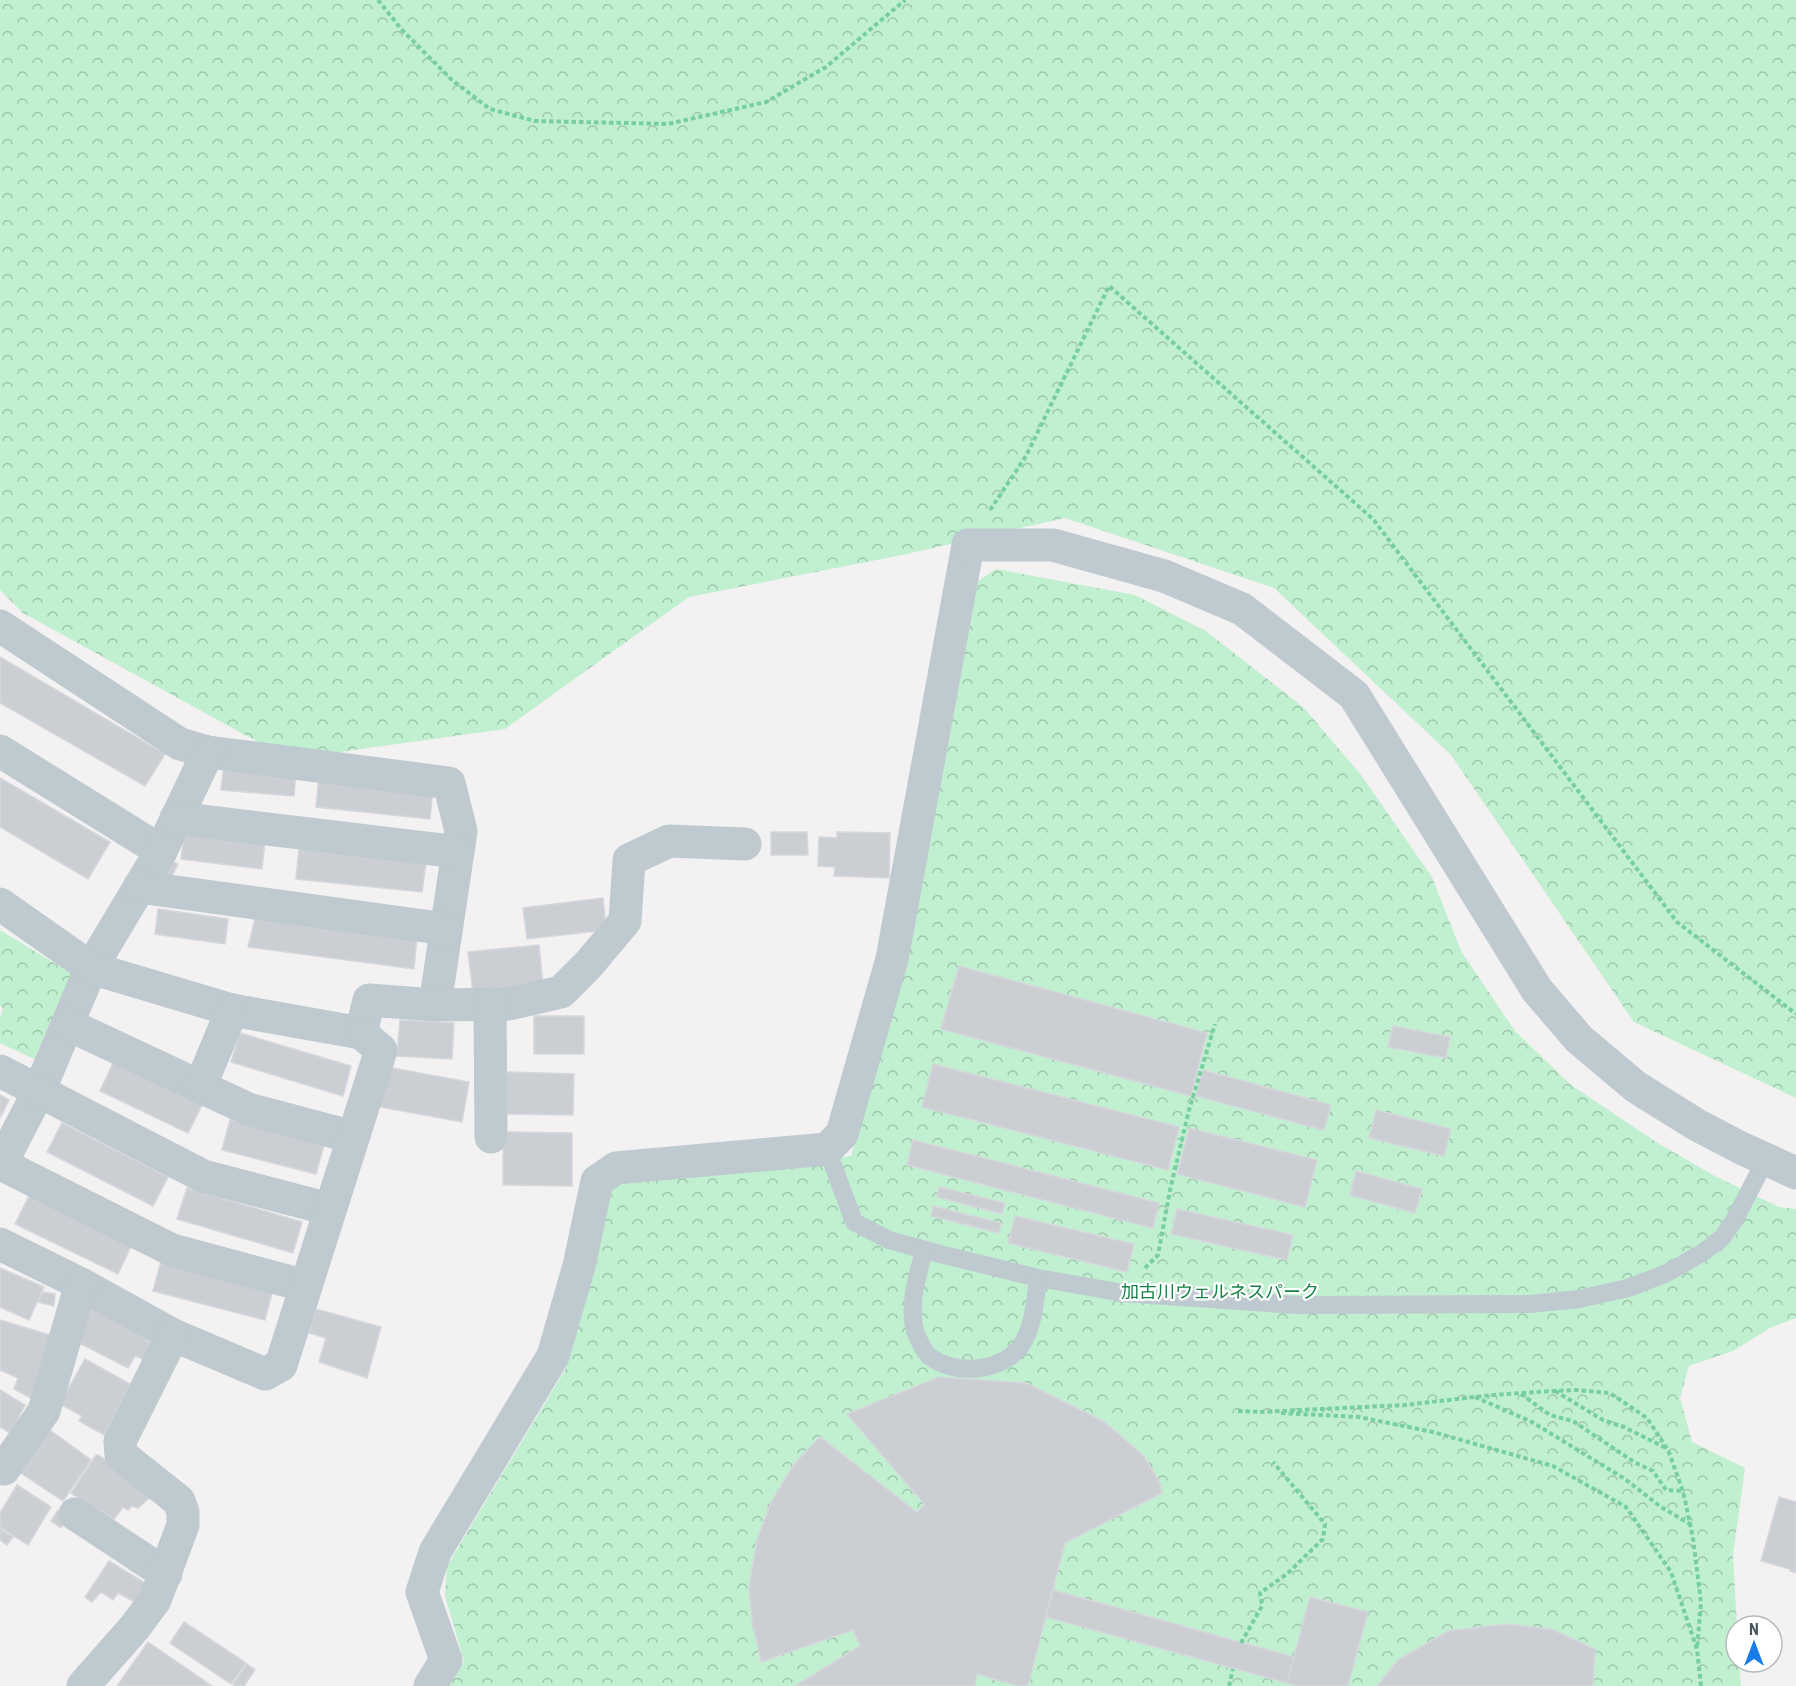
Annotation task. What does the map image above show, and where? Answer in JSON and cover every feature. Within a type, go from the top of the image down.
[{"type":"street","points":[[430,1686],[446,1660],[422,1592],[435,1552],[553,1356],[579,1266],[597,1181],[616,1168],[827,1149],[842,1134],[892,959],[968,545],[1053,545],[1164,576],[1242,609],[1354,695],[1537,990],[1579,1039],[1636,1087],[1696,1125],[1796,1173]]},
{"type":"street","points":[[0,626],[180,744],[208,752],[449,783],[461,831],[435,1005]]},
{"type":"street","points":[[0,751],[160,851]]},
{"type":"street","points":[[208,752],[160,851],[91,968],[39,1091],[0,1164],[172,1250],[306,1286]]},
{"type":"street","points":[[176,818],[458,852]]},
{"type":"street","points":[[361,1033],[369,1000],[435,1005],[508,1004],[561,992],[588,965],[625,921],[629,860],[669,841],[745,844]]},
{"type":"street","points":[[139,887],[446,929]]},
{"type":"street","points":[[0,904],[91,968],[232,1010],[361,1033],[381,1050],[281,1365],[265,1374],[173,1335],[81,1284],[0,1244]]},
{"type":"street","points":[[490,1004],[491,1137]]},
{"type":"street","points":[[200,1087],[232,1010]]},
{"type":"street","points":[[67,1024],[248,1108],[353,1137]]},
{"type":"street","points":[[0,1071],[203,1176],[329,1209]]},
{"type":"street","points":[[4,1469],[44,1411],[81,1284]]},
{"type":"street","points":[[83,1686],[155,1600],[183,1525],[183,1512],[179,1501],[121,1455],[120,1441],[173,1335]]},
{"type":"street","points":[[75,1514],[166,1574]]},
{"type":"lane","points":[[827,1149],[854,1222],[889,1240],[1038,1278],[1135,1293],[1297,1305],[1530,1304],[1579,1299],[1628,1288],[1667,1273],[1702,1253],[1722,1238],[1736,1219],[1766,1159]]},
{"type":"lane","points":[[924,1250],[914,1293],[915,1330],[927,1354],[958,1368],[974,1369],[991,1365],[1005,1361],[1014,1354],[1027,1335],[1032,1320],[1038,1278]]},
{"type":"path","points":[[378,0],[402,30],[452,80],[490,109],[535,121],[668,124],[766,102],[826,67],[905,0]]},
{"type":"path","points":[[968,545],[1026,456],[1109,286],[1373,519],[1677,921],[1796,1014]]},
{"type":"path","points":[[1135,1293],[1138,1270],[1147,1268],[1158,1255],[1186,1122],[1215,1024]]},
{"type":"path","points":[[1554,1391],[1602,1420],[1624,1427],[1668,1449]]},
{"type":"path","points":[[1260,1412],[1405,1405],[1554,1391],[1610,1393],[1647,1418],[1668,1449],[1683,1491],[1701,1603],[1697,1650],[1701,1686]]},
{"type":"path","points":[[1521,1393],[1550,1415],[1573,1421],[1634,1462],[1653,1471],[1666,1490],[1683,1491]]},
{"type":"path","points":[[1474,1397],[1532,1422],[1625,1479],[1661,1507],[1690,1525]]},
{"type":"path","points":[[1238,1411],[1359,1417],[1433,1432],[1553,1466],[1626,1507],[1671,1572],[1697,1650]]},
{"type":"path","points":[[1241,1643],[1262,1606],[1260,1593],[1287,1574],[1323,1539],[1325,1524],[1273,1462]]},
{"type":"path","points":[[1229,1686],[1233,1669]]},
{"type":"green space","points":[[0,0],[1796,0],[1796,1098],[1634,1022],[1451,755],[1274,588],[1065,518],[902,555],[689,597],[505,729],[289,759],[23,613],[0,590]]},
{"type":"green space","name":"加古川ウェルネスパーク","points":[[996,569],[1135,595],[1206,631],[1304,708],[1361,775],[1432,877],[1461,951],[1515,1031],[1571,1085],[1656,1142],[1713,1175],[1779,1207],[1796,1209],[1796,1318],[1770,1328],[1733,1351],[1689,1366],[1680,1398],[1692,1442],[1745,1468],[1733,1555],[1736,1614],[1724,1614],[1724,1674],[1740,1674],[1741,1686],[448,1686],[464,1661],[445,1596],[447,1566],[565,1370],[596,1266],[609,1190],[625,1181],[851,1156],[913,933],[977,582]]},
{"type":"green space","points":[[0,930],[72,974],[34,1059],[0,1043],[0,1019],[3,1008],[0,1006]]},
{"type":"building","points":[[0,657],[165,754],[145,786],[0,703]]},
{"type":"building","points":[[224,764],[296,770],[294,796],[221,790]]},
{"type":"building","points":[[319,776],[433,788],[430,819],[316,807]]},
{"type":"building","points":[[0,778],[110,842],[88,879],[0,827]]},
{"type":"building","points":[[185,830],[265,840],[262,869],[181,859]]},
{"type":"building","points":[[771,832],[807,832],[808,855],[771,855]]},
{"type":"building","points":[[837,832],[890,833],[889,878],[834,876],[835,867],[818,866],[819,837],[837,838]]},
{"type":"building","points":[[299,849],[426,863],[422,892],[296,879]]},
{"type":"building","points":[[167,859],[178,864],[171,878],[160,873]]},
{"type":"building","points":[[603,898],[606,930],[527,939],[523,908]]},
{"type":"building","points":[[158,909],[228,919],[225,944],[155,934]]},
{"type":"building","points":[[256,915],[417,937],[414,969],[248,947]]},
{"type":"building","points":[[539,945],[543,985],[473,993],[468,952]]},
{"type":"building","points":[[959,966],[1207,1033],[1191,1096],[941,1029]]},
{"type":"building","points":[[534,1016],[584,1016],[584,1054],[534,1054]]},
{"type":"building","points":[[400,1020],[454,1023],[452,1059],[397,1056]]},
{"type":"building","points":[[1393,1026],[1450,1037],[1446,1058],[1388,1047]]},
{"type":"building","points":[[240,1033],[351,1066],[343,1096],[231,1062]]},
{"type":"building","points":[[114,1061],[203,1103],[188,1133],[100,1091]]},
{"type":"building","points":[[933,1064],[1179,1127],[1168,1170],[922,1107]]},
{"type":"building","points":[[387,1067],[469,1082],[462,1122],[380,1107]]},
{"type":"building","points":[[1203,1070],[1331,1105],[1324,1130],[1196,1096]]},
{"type":"building","points":[[504,1072],[574,1074],[573,1115],[503,1114]]},
{"type":"building","points":[[0,1095],[9,1100],[0,1118]]},
{"type":"building","points":[[1376,1110],[1451,1129],[1444,1156],[1369,1138]]},
{"type":"building","points":[[230,1120],[324,1145],[316,1174],[222,1150]]},
{"type":"building","points":[[62,1123],[168,1177],[153,1206],[47,1152]]},
{"type":"building","points":[[1189,1128],[1317,1160],[1305,1207],[1177,1174]]},
{"type":"building","points":[[503,1132],[572,1133],[572,1186],[503,1185]]},
{"type":"building","points":[[913,1140],[1159,1203],[1153,1228],[907,1165]]},
{"type":"building","points":[[1356,1171],[1422,1189],[1415,1213],[1350,1195]]},
{"type":"building","points":[[939,1187],[1005,1203],[1002,1214],[937,1197]]},
{"type":"building","points":[[187,1188],[302,1222],[293,1253],[177,1219]]},
{"type":"building","points":[[30,1194],[132,1244],[118,1274],[15,1224]]},
{"type":"building","points":[[933,1206],[1001,1223],[999,1233],[931,1216]]},
{"type":"building","points":[[1177,1209],[1293,1235],[1287,1260],[1171,1234]]},
{"type":"building","points":[[1015,1216],[1134,1244],[1127,1272],[1008,1243]]},
{"type":"building","points":[[161,1261],[273,1289],[265,1320],[153,1291]]},
{"type":"building","points":[[0,1268],[44,1287],[29,1320],[0,1307]]},
{"type":"building","points":[[43,1292],[55,1294],[54,1306],[38,1302]]},
{"type":"building","points":[[92,1306],[147,1333],[145,1339],[152,1343],[143,1359],[135,1356],[128,1368],[77,1342]]},
{"type":"building","points":[[316,1309],[381,1327],[367,1378],[319,1362],[326,1338],[309,1333]]},
{"type":"building","points":[[0,1320],[50,1335],[36,1401],[14,1389],[18,1378],[0,1370]]},
{"type":"building","points":[[85,1359],[130,1384],[104,1435],[79,1421],[82,1416],[60,1404]]},
{"type":"building","points":[[939,1377],[1026,1383],[1103,1421],[1144,1456],[1160,1483],[1162,1493],[1065,1543],[1028,1686],[1018,1686],[977,1674],[975,1686],[795,1686],[860,1646],[853,1630],[761,1662],[752,1622],[749,1587],[757,1540],[771,1502],[794,1464],[820,1437],[917,1512],[925,1505],[847,1414]]},
{"type":"building","points":[[0,1390],[25,1405],[10,1433],[0,1427]]},
{"type":"building","points":[[50,1430],[91,1460],[63,1501],[21,1473]]},
{"type":"building","points":[[96,1455],[155,1493],[138,1508],[132,1506],[128,1510],[123,1507],[114,1519],[72,1494]]},
{"type":"building","points":[[17,1485],[51,1507],[28,1545],[0,1527],[0,1513]]},
{"type":"building","points":[[1779,1497],[1796,1502],[1796,1573],[1790,1569],[1761,1561]]},
{"type":"building","points":[[58,1510],[68,1517],[61,1528],[51,1521]]},
{"type":"building","points":[[0,1529],[13,1537],[7,1545],[0,1540]]},
{"type":"building","points":[[109,1561],[145,1583],[135,1602],[118,1593],[113,1600],[101,1592],[92,1602],[85,1597]]},
{"type":"building","points":[[1053,1590],[1294,1657],[1287,1683],[1046,1617]]},
{"type":"building","points":[[1310,1597],[1368,1612],[1348,1686],[1297,1686],[1287,1683]]},
{"type":"building","points":[[184,1622],[246,1663],[231,1684],[170,1643]]},
{"type":"building","points":[[1506,1624],[1551,1629],[1595,1649],[1593,1686],[1377,1686],[1398,1660],[1448,1631]]},
{"type":"building","points":[[148,1642],[212,1686],[117,1686]]},
{"type":"building","points":[[247,1664],[255,1670],[244,1686],[235,1686],[233,1684]]}]
